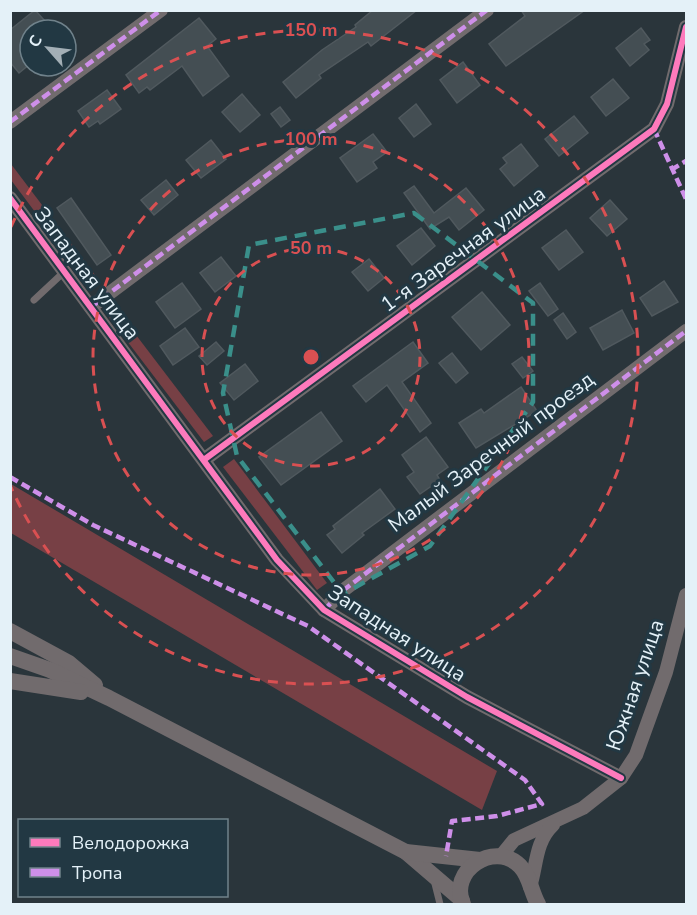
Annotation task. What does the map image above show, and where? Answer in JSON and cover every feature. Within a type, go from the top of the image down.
[{"type":"street","points":[[10,122],[161,10]]},
{"type":"street","points":[[91,307],[487,10]]},
{"type":"street","name":"1-я Заречная улица","points":[[205,459],[654,129],[667,104],[687,27]]},
{"type":"street","name":"Западная улица","points":[[10,198],[205,459],[277,560],[324,610],[467,697],[621,778]]},
{"type":"street","name":"Малый Заречный проезд","points":[[324,610],[345,589],[687,331]]},
{"type":"street","name":"Южная улица","points":[[501,856],[514,840],[555,823],[583,808],[621,778],[636,755],[666,672],[687,595]]},
{"type":"street","points":[[10,631],[69,663],[109,698]]},
{"type":"street","points":[[10,656],[50,670],[109,698],[406,852],[463,902]]},
{"type":"street","points":[[10,681],[109,698]]},
{"type":"street","points":[[527,904],[539,846],[545,832],[555,823]]},
{"type":"street","points":[[406,852],[480,860],[501,856],[521,867],[538,904]]},
{"type":"street","points":[[463,902],[463,878],[468,869],[480,860]]},
{"type":"lane","points":[[34,300],[64,272]]},
{"type":"lane","points":[[432,875],[440,904]]},
{"type":"highlighted area","points":[[414,213],[533,303],[533,402],[430,546],[343,594],[237,456],[223,393],[249,245]]},
{"type":"shaded area","points":[[11,164],[95,275],[87,281],[11,180]]},
{"type":"shaded area","points":[[117,310],[213,436],[204,442],[108,316]]},
{"type":"shaded area","points":[[234,459],[327,583],[317,590],[223,467]]},
{"type":"shaded area","points":[[11,484],[497,771],[482,810],[11,533]]},
{"type":"building","points":[[35,10],[42,18],[25,18]]},
{"type":"building","points":[[373,10],[417,10],[371,46],[368,42],[319,75],[321,78],[296,98],[283,82],[322,50],[356,27],[355,25]]},
{"type":"building","points":[[521,10],[585,10],[506,66],[489,44],[525,16]]},
{"type":"building","points":[[199,18],[216,39],[207,46],[229,76],[203,96],[182,66],[150,90],[147,87],[139,93],[126,75]]},
{"type":"building","points":[[18,24],[18,72],[10,62],[10,30]]},
{"type":"building","points":[[641,28],[650,40],[644,44],[649,50],[630,66],[616,48]]},
{"type":"building","points":[[463,62],[480,85],[457,103],[440,80]]},
{"type":"building","points":[[613,79],[629,98],[606,116],[591,97]]},
{"type":"building","points":[[107,90],[121,109],[100,124],[98,121],[89,127],[78,111]]},
{"type":"building","points":[[242,94],[260,115],[240,132],[222,112]]},
{"type":"building","points":[[416,104],[431,124],[414,137],[399,118]]},
{"type":"building","points":[[280,107],[290,120],[281,127],[271,114]]},
{"type":"building","points":[[574,116],[588,133],[559,156],[545,139]]},
{"type":"building","points":[[373,134],[387,152],[373,162],[377,168],[357,182],[340,158]]},
{"type":"building","points":[[211,140],[226,159],[201,178],[186,160]]},
{"type":"building","points":[[521,144],[538,166],[514,186],[500,169],[507,163],[503,158]]},
{"type":"building","points":[[166,180],[178,195],[154,215],[141,200]]},
{"type":"building","points":[[414,186],[434,213],[466,188],[484,210],[459,230],[449,217],[430,229],[404,193]]},
{"type":"building","points":[[71,198],[111,255],[97,265],[57,208]]},
{"type":"building","points":[[610,200],[627,219],[607,236],[590,218]]},
{"type":"building","points":[[421,228],[435,246],[412,265],[397,246]]},
{"type":"building","points":[[566,230],[583,252],[559,270],[542,248]]},
{"type":"building","points":[[221,257],[236,276],[215,292],[200,273]]},
{"type":"building","points":[[369,259],[384,278],[368,291],[352,272]]},
{"type":"building","points":[[664,281],[678,302],[652,316],[640,298]]},
{"type":"building","points":[[182,283],[201,309],[175,328],[156,302]]},
{"type":"building","points":[[540,283],[558,309],[548,316],[529,291]]},
{"type":"building","points":[[482,292],[510,325],[481,350],[452,317]]},
{"type":"building","points":[[622,310],[634,333],[603,350],[590,328]]},
{"type":"building","points":[[563,313],[576,332],[567,339],[554,320]]},
{"type":"building","points":[[185,328],[199,347],[173,365],[160,346]]},
{"type":"building","points":[[216,342],[224,351],[207,365],[199,356]]},
{"type":"building","points":[[413,342],[428,363],[402,382],[431,423],[420,432],[387,385],[366,402],[353,386]]},
{"type":"building","points":[[452,353],[468,373],[456,383],[439,363]]},
{"type":"building","points":[[522,357],[533,371],[523,378],[512,364]]},
{"type":"building","points":[[245,364],[258,381],[234,400],[220,383]]},
{"type":"building","points":[[521,387],[537,411],[476,448],[459,423],[481,409],[484,413]]},
{"type":"building","points":[[321,412],[342,441],[281,485],[259,457]]},
{"type":"building","points":[[426,437],[448,467],[437,475],[440,480],[420,494],[407,477],[414,472],[402,455]]},
{"type":"building","points":[[380,489],[395,509],[362,533],[364,535],[342,553],[327,535],[335,529],[333,526]]},
{"type":"marked path","points":[[10,122],[161,10]]},
{"type":"marked path","points":[[91,307],[487,10]]},
{"type":"marked path","points":[[654,129],[686,199]]},
{"type":"marked path","points":[[671,170],[686,161]]},
{"type":"marked path","points":[[324,610],[345,589],[686,331]]},
{"type":"marked path","points":[[10,477],[93,525],[308,626],[525,780],[542,804],[497,816],[452,821],[446,856]]},
{"type":"cycle path","points":[[205,459],[654,129],[667,104],[686,27]]},
{"type":"cycle path","points":[[10,198],[277,560],[324,610],[467,697],[621,778]]}]
